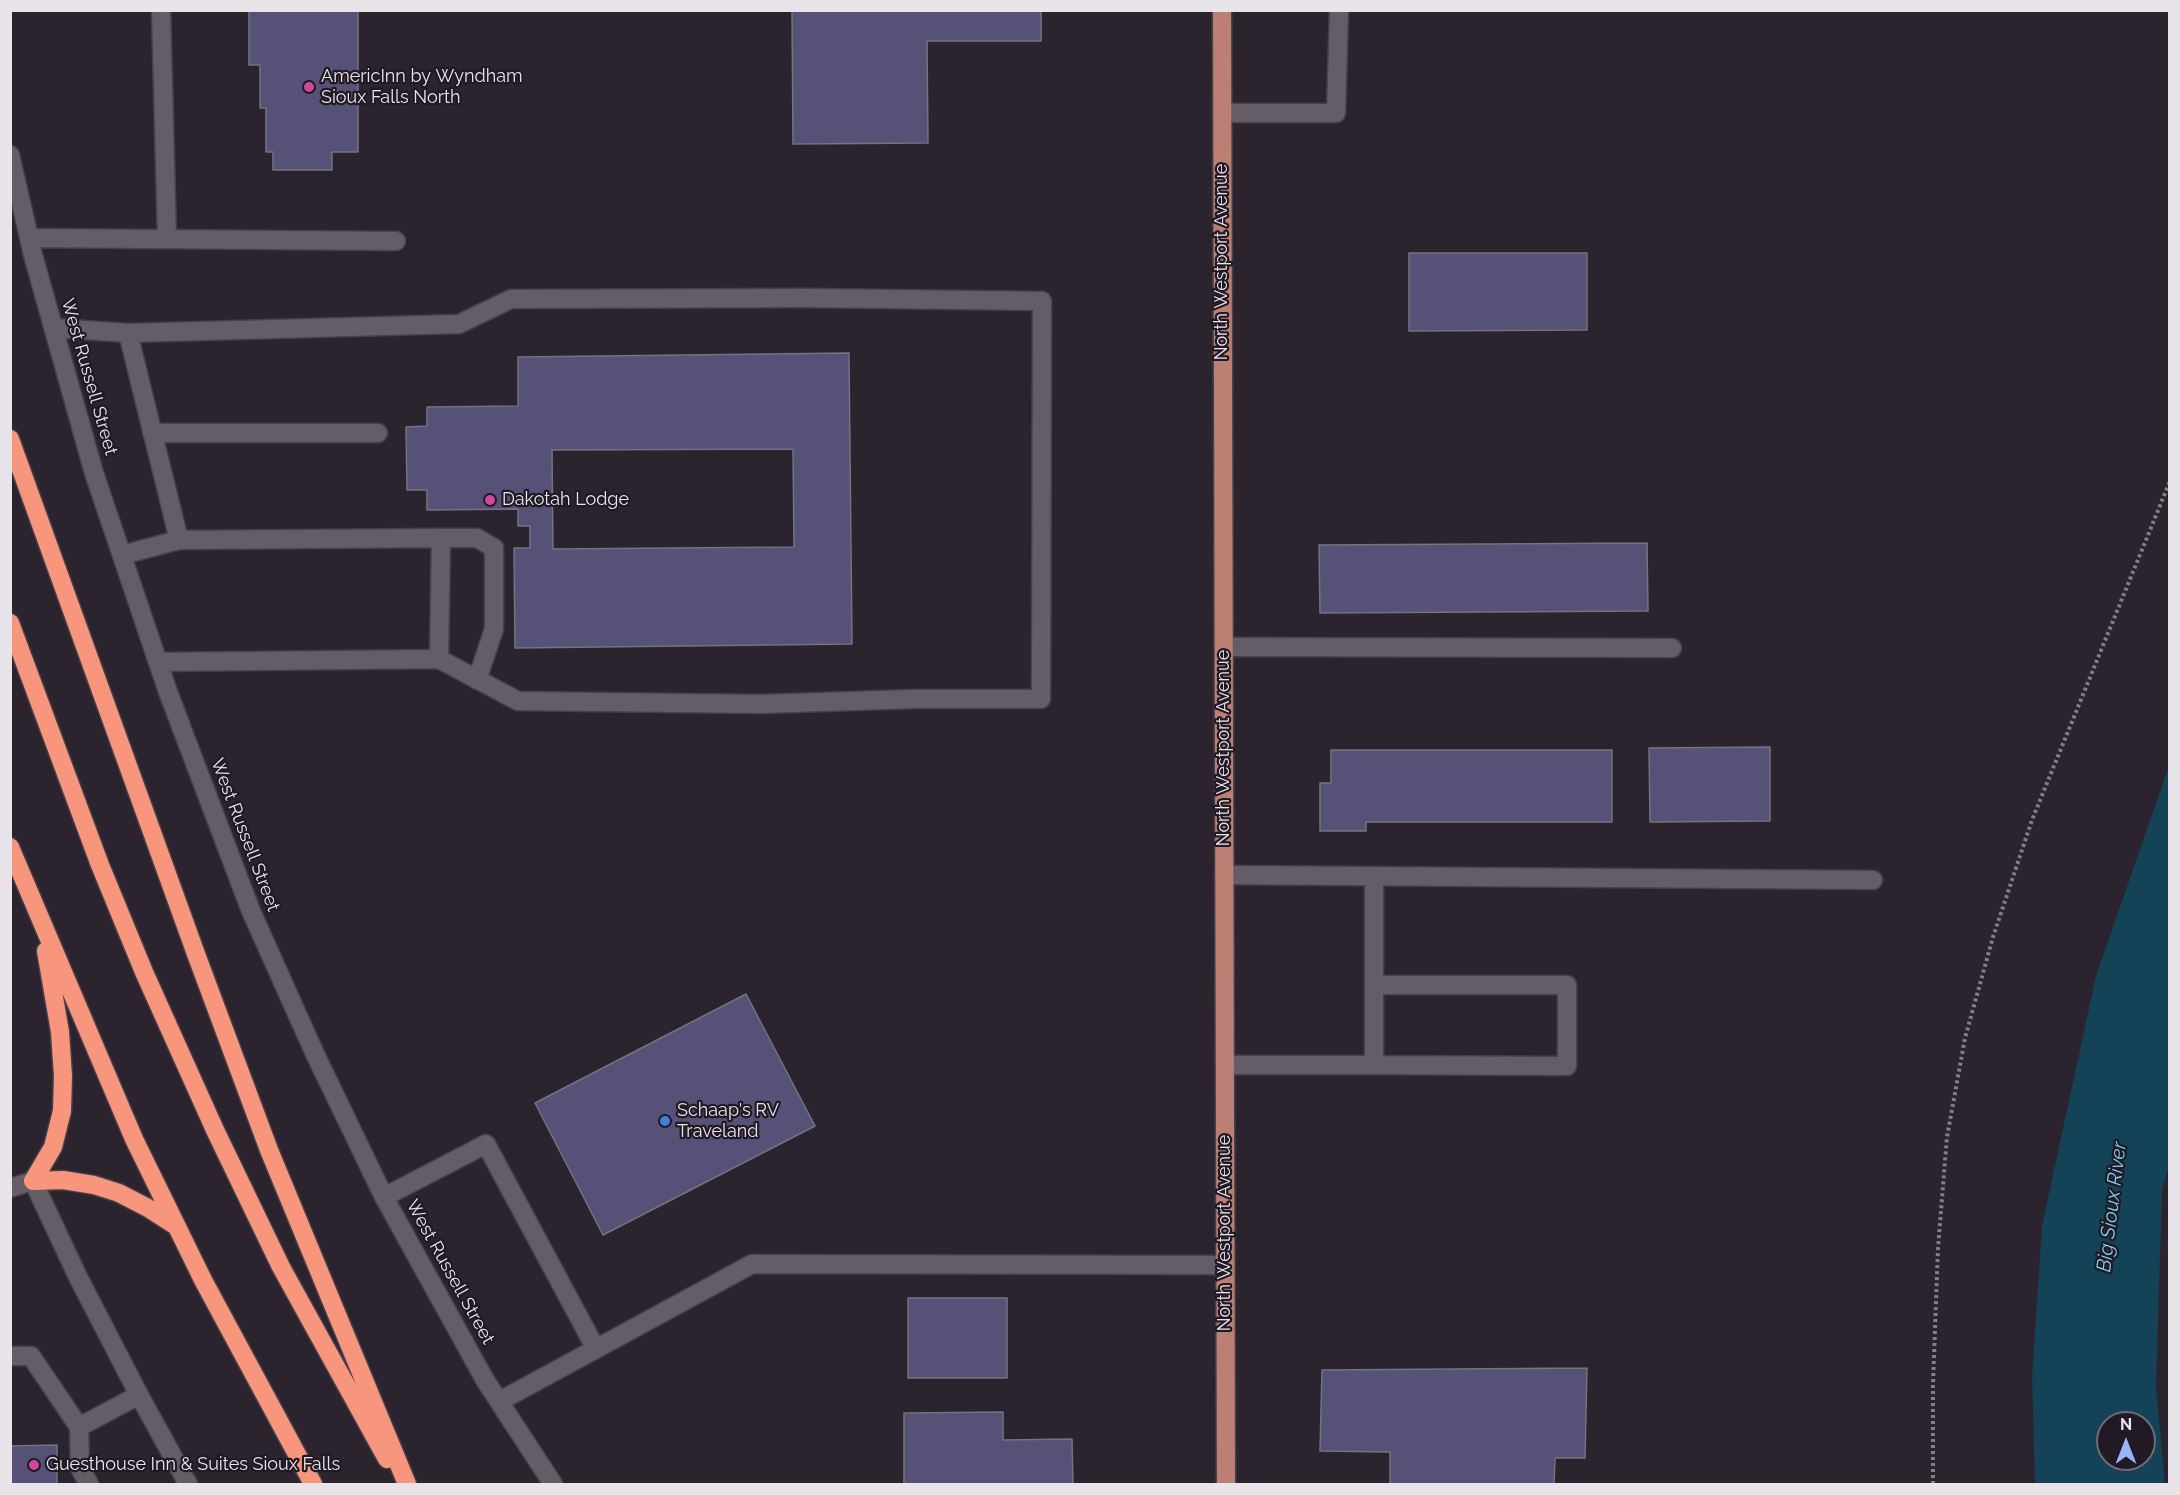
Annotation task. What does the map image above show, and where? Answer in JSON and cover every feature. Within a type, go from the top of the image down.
[{"type":"highway","points":[[10,439],[269,1150],[407,1485]]},
{"type":"highway","points":[[10,623],[100,866],[144,972],[215,1130],[281,1267],[401,1485]]},
{"type":"highway","points":[[10,847],[134,1139],[202,1280],[313,1485]]},
{"type":"highway","points":[[33,1181],[53,1147],[62,1111],[63,1076],[60,1032],[40,920]]},
{"type":"highway","points":[[33,1181],[63,1180],[94,1185],[119,1193],[177,1227]]},
{"type":"main road","name":"North Westport Avenue","points":[[1221,10],[1226,1485]]},
{"type":"street","points":[[161,10],[167,239]]},
{"type":"street","points":[[1222,113],[1336,113],[1340,10]]},
{"type":"street","name":"West Russell Street","points":[[10,154],[29,238],[94,473],[158,662],[251,911],[315,1054],[384,1197],[485,1380],[553,1485]]},
{"type":"street","points":[[29,238],[396,241]]},
{"type":"street","points":[[54,328],[128,333],[459,324],[511,299],[806,298],[1042,302],[1041,699],[914,699],[761,704],[518,701],[439,659],[158,662]]},
{"type":"street","points":[[128,333],[179,540]]},
{"type":"street","points":[[152,433],[378,433]]},
{"type":"street","points":[[439,659],[441,538]]},
{"type":"street","points":[[122,555],[179,540],[477,538],[494,548],[494,629],[477,680]]},
{"type":"street","points":[[1224,647],[1672,648]]},
{"type":"street","points":[[1224,875],[1873,880]]},
{"type":"street","points":[[1374,876],[1374,1065]]},
{"type":"street","points":[[1225,1065],[1567,1066],[1567,985],[1374,985]]},
{"type":"street","points":[[384,1197],[486,1144],[596,1349]]},
{"type":"street","points":[[10,1188],[33,1181],[78,1277],[188,1485]]},
{"type":"street","points":[[500,1401],[752,1264],[1225,1265]]},
{"type":"street","points":[[10,1356],[31,1356],[79,1427],[80,1468],[89,1485]]},
{"type":"street","points":[[79,1427],[139,1395]]},
{"type":"path","points":[[1933,1485],[1933,1384],[1938,1248],[1947,1137],[1965,1038],[1993,937],[2032,820],[2169,481]]},
{"type":"water","name":"Big Sioux River","points":[[2169,766],[2170,1161],[2162,1191],[2156,1386],[2165,1484],[2035,1484],[2032,1377],[2042,1226],[2096,976]]},
{"type":"building","name":"AmericInn by Wyndham Sioux Falls North","points":[[249,10],[358,10],[358,152],[332,152],[332,170],[273,170],[273,152],[266,152],[266,108],[260,108],[260,65],[249,65]]},
{"type":"building","points":[[792,10],[1041,10],[1041,41],[927,41],[928,143],[793,144]]},
{"type":"building","points":[[1409,253],[1587,253],[1587,330],[1409,331]]},
{"type":"building","name":"Dakotah Lodge","points":[[849,353],[852,644],[515,648],[514,548],[530,548],[530,526],[518,526],[518,509],[427,510],[427,490],[407,490],[406,427],[427,426],[427,407],[518,406],[518,357]],"holes":[[[793,449],[794,547],[553,549],[552,450]]]},
{"type":"building","points":[[1647,543],[1648,611],[1320,613],[1319,545]]},
{"type":"building","points":[[1770,747],[1770,821],[1650,822],[1649,748]]},
{"type":"building","points":[[1331,750],[1612,750],[1612,822],[1366,822],[1366,831],[1320,831],[1320,783],[1331,783]]},
{"type":"building","points":[[746,994],[815,1126],[603,1235],[535,1103]]},
{"type":"building","points":[[908,1298],[1007,1298],[1007,1378],[908,1378]]},
{"type":"building","points":[[1587,1368],[1585,1458],[1555,1458],[1554,1484],[1390,1484],[1390,1452],[1320,1451],[1322,1370]]},
{"type":"building","points":[[1003,1412],[1003,1440],[1072,1439],[1073,1484],[904,1484],[904,1413]]},
{"type":"building","name":"Guesthouse Inn & Suites Sioux Falls","points":[[57,1445],[57,1484],[10,1484],[10,1446]]},
{"type":"place","name":"AmericInn by Wyndham Sioux Falls North","points":[[309,87]]},
{"type":"place","name":"Dakotah Lodge","points":[[490,500]]},
{"type":"place","name":"Schaap's RV Traveland","points":[[665,1121]]},
{"type":"place","name":"Guesthouse Inn & Suites Sioux Falls","points":[[34,1465]]}]
